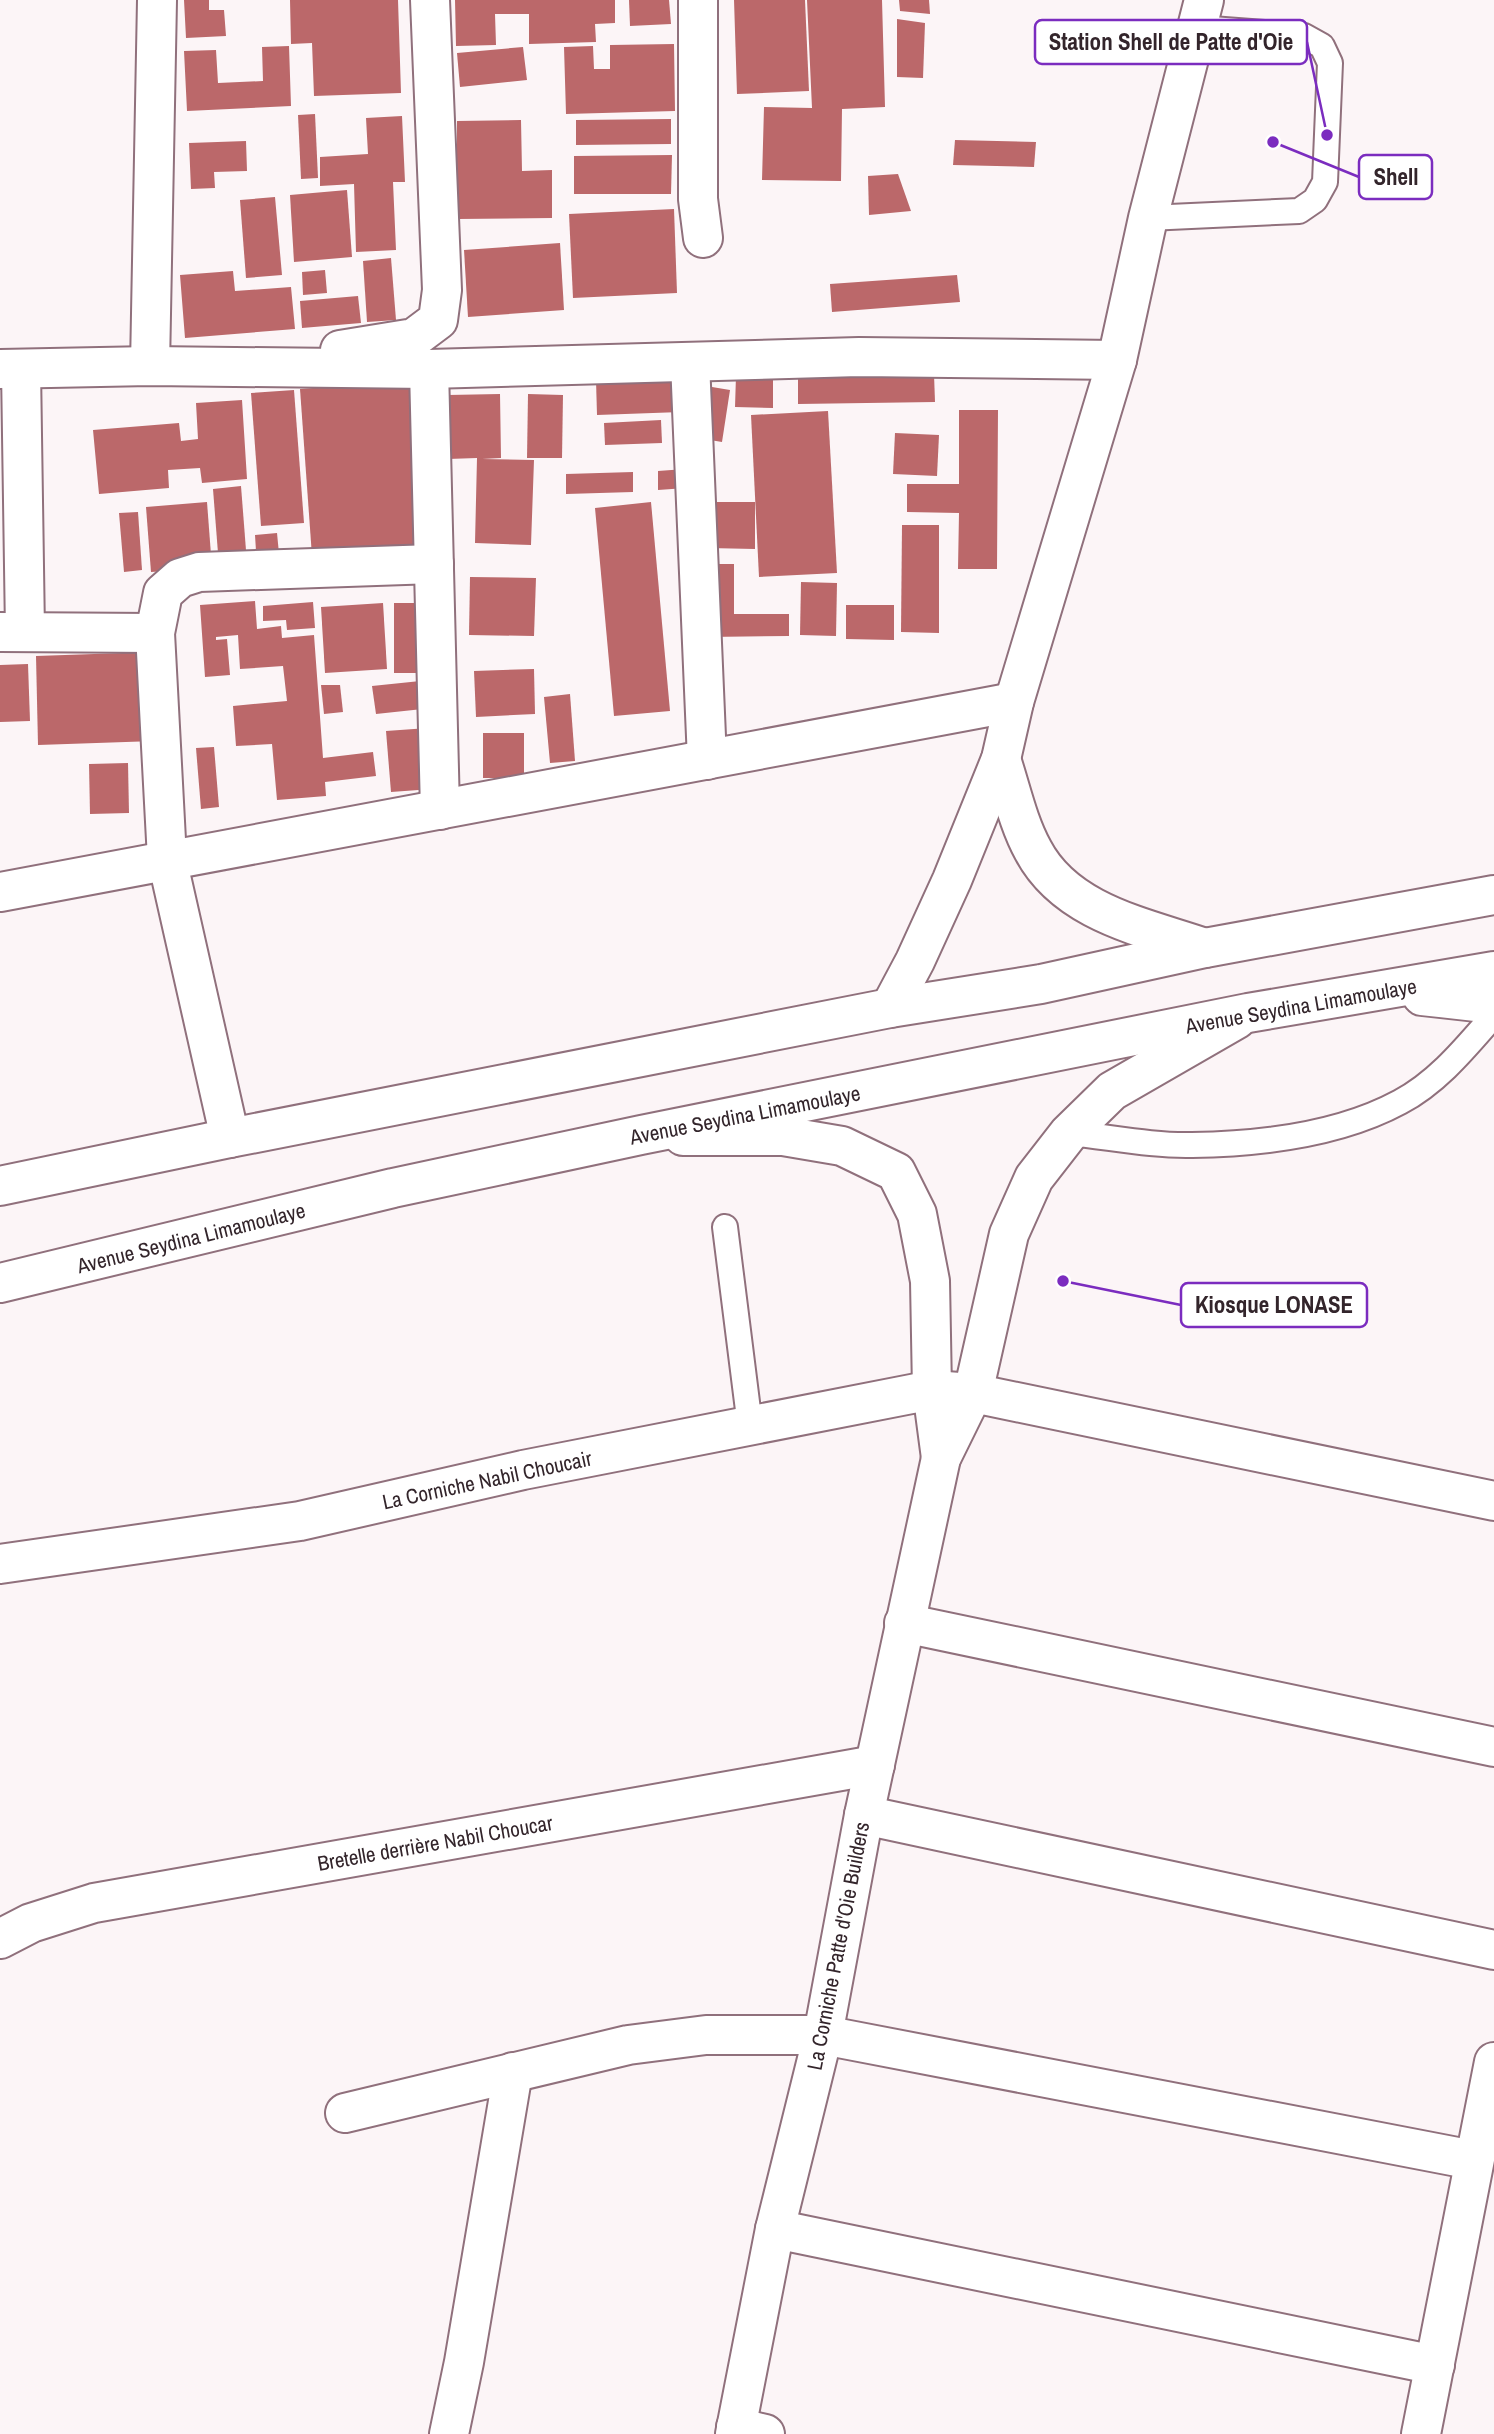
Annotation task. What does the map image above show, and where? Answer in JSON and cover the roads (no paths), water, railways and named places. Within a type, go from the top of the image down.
[{"type":"main road","points":[[150,366],[157,0]]},
{"type":"main road","points":[[280,366],[306,355],[414,338],[438,320],[442,290],[430,0]]},
{"type":"main road","points":[[698,0],[698,200],[703,238]]},
{"type":"main road","points":[[890,1008],[952,880],[1001,759],[1013,702],[1117,360],[1148,218],[1201,14]]},
{"type":"main road","points":[[155,633],[12,632],[10,369],[280,366],[429,369],[859,357],[1117,360]]},
{"type":"main road","points":[[690,362],[707,760]]},
{"type":"main road","points":[[429,369],[440,810]]},
{"type":"main road","points":[[230,1138],[167,859],[155,633],[163,593],[180,578],[199,572],[434,564]]},
{"type":"main road","points":[[0,892],[1013,702]]},
{"type":"main road","points":[[1001,759],[1033,851],[1052,876],[1075,897],[1101,912],[1205,948]]},
{"type":"main road","points":[[0,1186],[890,1008],[1041,984],[1205,948],[1494,895]]},
{"type":"main road","name":"Avenue Seydina Limamoulaye","points":[[0,1283],[393,1188],[641,1135],[1248,1013],[1494,971]]},
{"type":"main road","points":[[1375,992],[1494,1004]]},
{"type":"main road","points":[[940,1458],[973,1393],[1009,1234],[1034,1178],[1069,1133],[1112,1091],[1248,1013]]},
{"type":"main road","points":[[641,1135],[783,1136],[842,1146],[896,1172],[917,1214],[930,1281],[932,1390],[940,1458]]},
{"type":"main road","name":"La Corniche Nabil Choucair","points":[[0,1564],[300,1521],[523,1470],[932,1390],[973,1393],[1494,1501]]},
{"type":"main road","name":"La Corniche Patte d'Oie Builders","points":[[745,2432],[775,2229],[823,2035],[864,1815],[940,1458]]},
{"type":"main road","points":[[904,1623],[1494,1748]]},
{"type":"main road","name":"Bretelle derrière Nabil Choucar","points":[[0,1939],[31,1923],[94,1903],[876,1765]]},
{"type":"main road","points":[[864,1815],[1494,1950]]},
{"type":"main road","points":[[345,2113],[628,2045],[706,2035],[823,2035],[1473,2160]]},
{"type":"main road","points":[[1421,2434],[1494,2062]]},
{"type":"main road","points":[[449,2434],[464,2362],[513,2072]]},
{"type":"main road","points":[[775,2229],[1435,2365]]},
{"type":"lane","points":[[1148,218],[1300,211],[1315,200],[1325,183],[1330,63],[1322,46],[1304,36],[1201,14]]},
{"type":"lane","points":[[1069,1133],[1190,1145],[1292,1136],[1354,1122],[1401,1102],[1448,1067],[1494,1016]]},
{"type":"lane","points":[[725,1227],[750,1426]]},
{"type":"place","name":"Station Shell de Patte d'Oie","points":[[1327,135]]},
{"type":"place","name":"Shell","points":[[1273,142]]},
{"type":"place","name":"Kiosque LONASE","points":[[1063,1281]]}]
